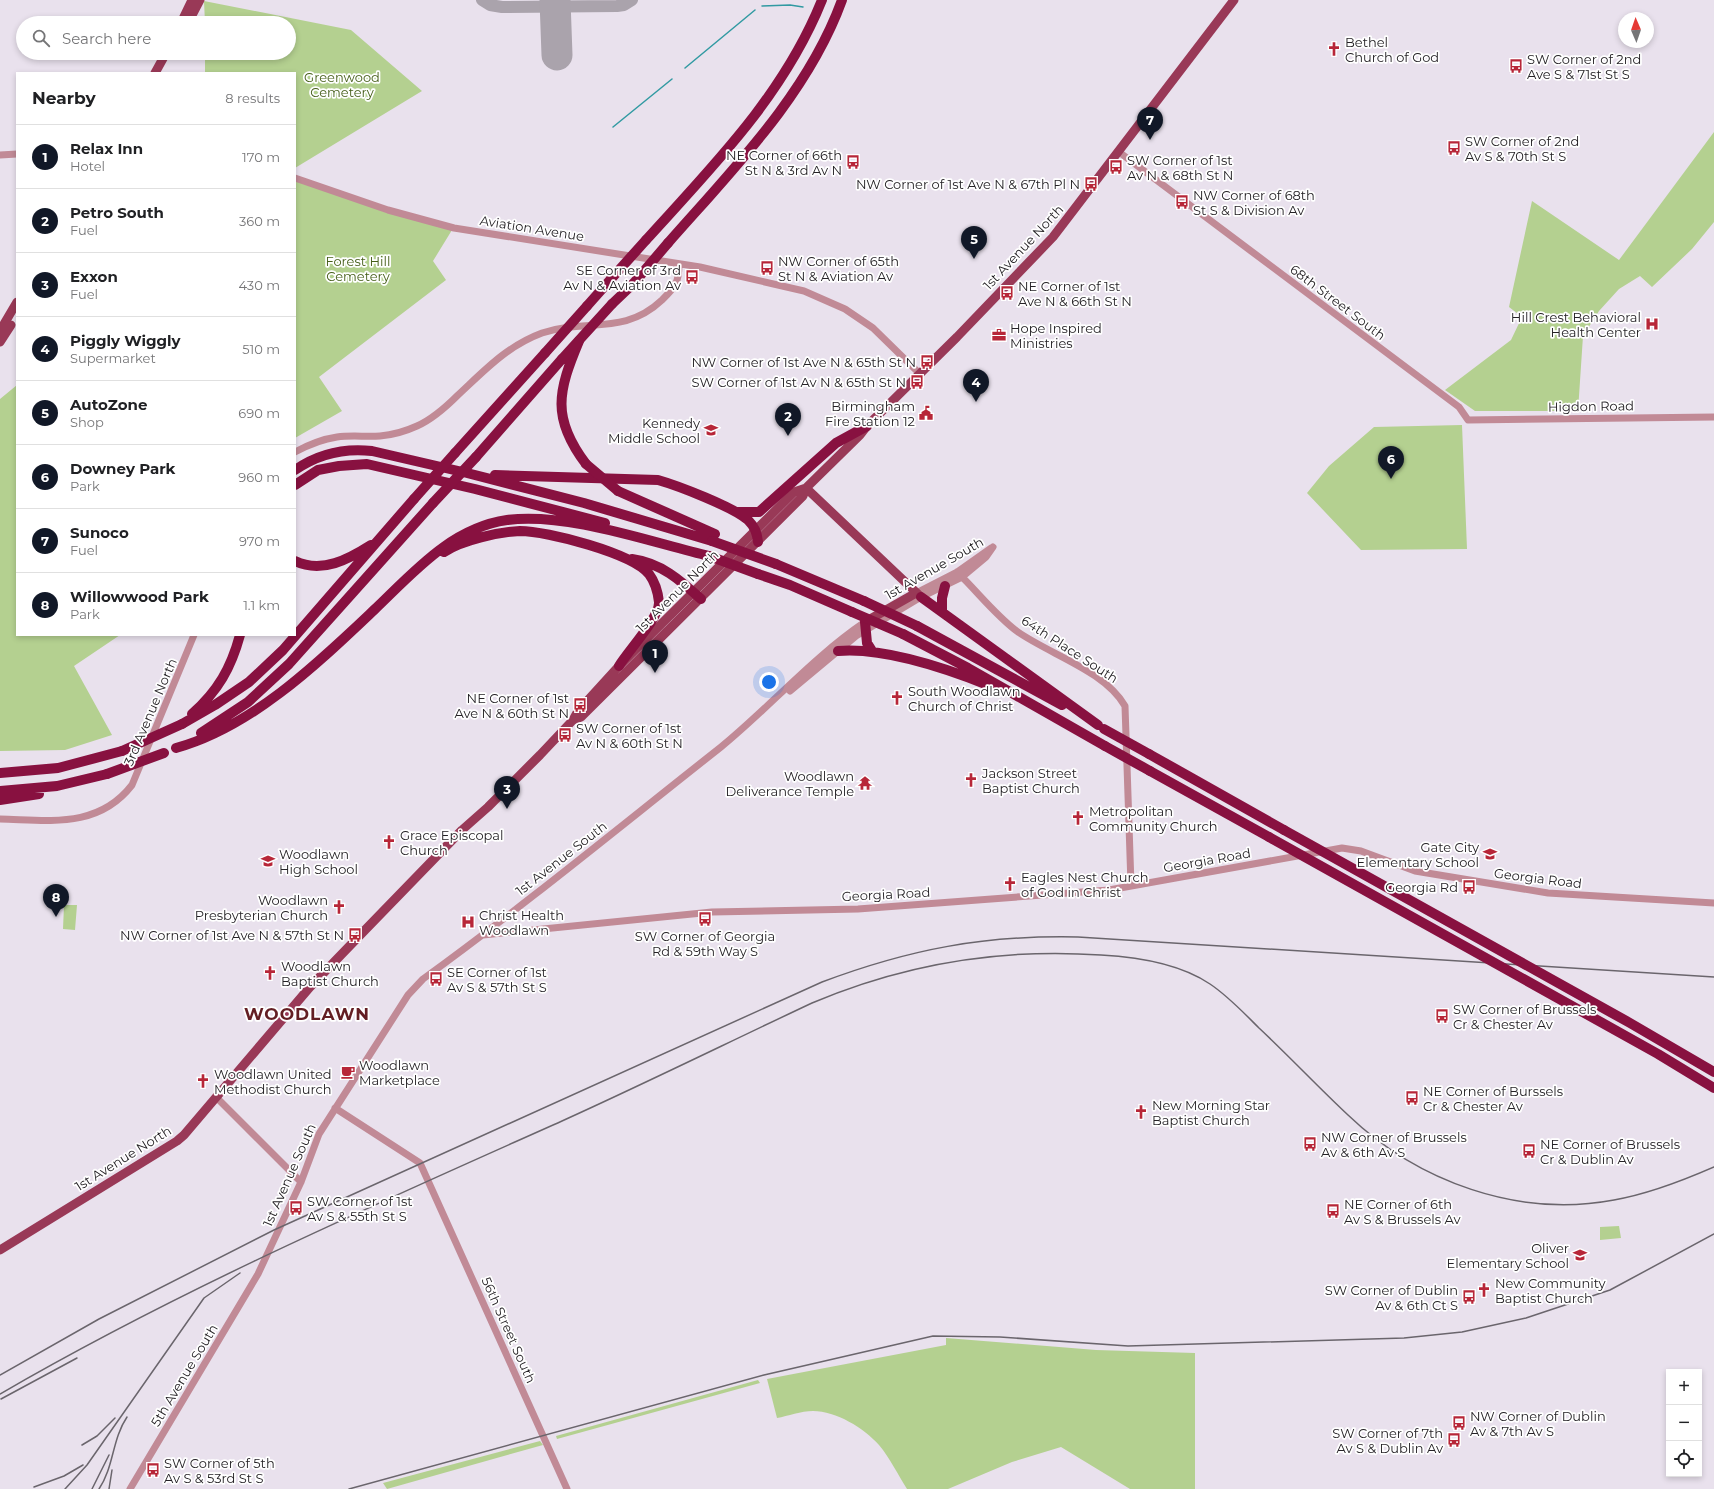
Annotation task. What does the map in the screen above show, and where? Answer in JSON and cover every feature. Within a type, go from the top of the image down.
[{"type":"highway","points":[[296,635],[414,499],[494,412],[742,132],[787,71],[799,50],[822,0]]},
{"type":"highway","points":[[176,748],[219,721],[271,682],[315,636],[432,503],[567,358],[580,338],[633,284],[743,158],[774,118],[821,46],[842,0]]},
{"type":"highway","points":[[567,358],[563,385],[563,414],[571,441],[586,464],[618,492],[713,537],[864,601],[917,626],[1101,727],[1630,1023],[1714,1072]]},
{"type":"highway","points":[[732,511],[744,513],[759,512],[836,443],[867,426]]},
{"type":"highway","points":[[296,470],[331,453],[357,450],[390,455],[467,473],[713,537]]},
{"type":"highway","points":[[296,484],[318,470],[340,466],[367,464],[475,489],[638,532],[790,585],[903,634],[1032,704],[1658,1054],[1714,1088]]},
{"type":"highway","points":[[467,473],[526,477],[658,480],[677,486],[732,511],[748,520],[756,530],[758,542]]},
{"type":"highway","points":[[0,791],[57,786],[107,774],[164,753],[224,728],[279,694],[327,654],[429,557],[453,540],[478,528],[507,520],[538,519],[569,522],[690,550]]},
{"type":"highway","points":[[414,572],[450,549],[485,537],[519,531],[547,533],[583,543],[637,565],[648,574],[657,589],[659,604],[656,614],[626,654],[619,666]]},
{"type":"highway","points":[[296,561],[312,566],[329,565],[352,557],[381,538]]},
{"type":"highway","points":[[619,557],[653,564],[669,571],[698,595]]},
{"type":"highway","points":[[942,612],[942,598],[945,586]]},
{"type":"highway","points":[[919,595],[1101,727]]},
{"type":"highway","points":[[864,626],[867,642],[872,651]]},
{"type":"highway","points":[[182,724],[200,707],[221,682],[234,656],[240,636]]},
{"type":"highway","points":[[0,773],[58,768],[122,751],[182,724],[215,705],[249,682],[283,650],[295,636]]},
{"type":"highway","points":[[838,651],[872,651],[950,671],[1032,704]]},
{"type":"highway","points":[[0,800],[35,795],[57,786]]},
{"type":"main road","points":[[184,16],[192,0]]},
{"type":"main road","points":[[192,16],[200,0]]},
{"type":"main road","name":"1st Avenue North","points":[[0,1250],[177,1141],[217,1098],[310,987],[462,830],[488,807],[573,720],[578,711],[619,666],[758,542],[803,496],[806,488],[860,435],[867,426],[920,374],[1053,237],[1234,0]]},
{"type":"main road","points":[[156,72],[162,60]]},
{"type":"main road","points":[[162,72],[168,60]]},
{"type":"main road","points":[[0,331],[16,304]]},
{"type":"main road","points":[[0,342],[16,316]]},
{"type":"main road","points":[[806,488],[919,595]]},
{"type":"main road","name":"1st Avenue North","points":[[573,720],[581,717],[698,595],[756,530],[794,492],[806,488]]},
{"type":"main road","name":"1st Avenue South","points":[[864,626],[919,595]]},
{"type":"street","name":"68th Street South","points":[[1119,152],[1190,207],[1459,407],[1468,420]]},
{"type":"street","points":[[0,155],[16,154]]},
{"type":"street","name":"Aviation Avenue","points":[[296,178],[388,210],[454,228],[679,264],[804,291],[846,309],[889,342],[920,374]]},
{"type":"street","points":[[296,452],[310,445],[336,437],[379,436],[399,433],[419,426],[441,411],[508,349],[522,340],[557,329],[621,323],[646,313],[675,288],[679,276],[679,264]]},
{"type":"street","name":"Higdon Road","points":[[1468,420],[1714,417]]},
{"type":"street","name":"1st Avenue South","points":[[919,595],[945,586],[959,575],[993,547],[986,557],[959,575],[919,595]]},
{"type":"street","name":"64th Place South","points":[[959,575],[1018,632],[1102,681],[1116,692],[1125,706],[1131,885]]},
{"type":"street","name":"1st Avenue South","points":[[770,704],[779,701],[838,651],[864,626]]},
{"type":"street","name":"1st Avenue South","points":[[258,1274],[301,1182],[314,1144],[335,1108],[408,995],[423,979],[483,935],[621,828],[770,704],[808,668],[864,626]]},
{"type":"street","name":"3rd Avenue North","points":[[0,819],[58,820],[88,817],[111,806],[124,795],[132,786],[194,636]]},
{"type":"street","name":"Georgia Road","points":[[483,935],[712,912],[858,909],[928,905],[1034,894],[1109,890],[1342,848],[1361,851],[1415,871],[1548,893],[1714,903]]},
{"type":"street","points":[[217,1098],[301,1182]]},
{"type":"street","name":"56th Street South","points":[[335,1108],[417,1160],[428,1181],[567,1489]]},
{"type":"street","name":"5th Avenue South","points":[[130,1489],[258,1274]]},
{"type":"green space","name":"Greenwood Cemetery","points":[[204,1],[280,16],[205,16]]},
{"type":"green space","name":"Greenwood Cemetery","points":[[296,19],[351,30],[422,91],[296,167],[296,72],[205,72],[205,60],[296,60]]},
{"type":"green space","points":[[1714,132],[1714,222],[1692,249],[1652,287],[1640,276],[1619,289],[1599,311],[1583,336],[1578,411],[1475,411],[1445,390],[1511,340],[1522,317],[1509,307],[1532,201],[1619,260]]},
{"type":"green space","name":"Forest Hill Cemetery","points":[[296,180],[388,213],[452,230],[433,261],[446,280],[319,377],[342,411],[296,437]]},
{"type":"green space","points":[[16,386],[16,636],[119,636],[74,666],[112,735],[65,750],[0,751],[0,399]]},
{"type":"green space","points":[[1462,425],[1467,549],[1361,550],[1307,493],[1329,466],[1374,427]]},
{"type":"green space","points":[[64,905],[77,905],[75,930],[63,929]]},
{"type":"green space","points":[[1619,1226],[1621,1238],[1600,1240],[1600,1227]]},
{"type":"green space","points":[[946,1338],[1096,1350],[1195,1353],[1195,1489],[1130,1489],[1061,1447],[1012,1462],[948,1489],[907,1489],[879,1445],[858,1427],[840,1417],[822,1412],[808,1411],[777,1418],[767,1379],[946,1345]]},
{"type":"green space","points":[[758,1380],[760,1383],[557,1439],[556,1436]]},
{"type":"green space","points":[[540,1441],[543,1445],[387,1489],[383,1483]]},
{"type":"waterway","points":[[762,6],[790,5],[803,7]]},
{"type":"waterway","points":[[685,68],[755,10]]},
{"type":"waterway","points":[[613,127],[672,79]]},
{"type":"taxiway","points":[[482,0],[490,5],[502,7],[617,6],[624,5],[632,0]]},
{"type":"runway","points":[[555,0],[557,55]]},
{"type":"railway","points":[[0,1375],[99,1319],[274,1230],[822,982],[886,961],[917,953],[948,946],[979,942],[1044,937],[1078,937],[1714,977]]},
{"type":"railway","points":[[0,1394],[137,1319],[207,1284],[348,1217],[593,1107],[812,1003],[847,989],[882,978],[918,969],[990,957],[1064,953],[1129,957],[1172,966],[1198,977],[1210,984],[1229,999],[1348,1115],[1376,1139],[1406,1159],[1438,1176],[1471,1189],[1506,1199],[1542,1204],[1578,1204],[1614,1200],[1653,1191],[1714,1167]]},
{"type":"railway","points":[[349,1489],[764,1375],[933,1336],[1000,1337],[1128,1346],[1404,1338],[1462,1332],[1526,1318],[1610,1290],[1714,1234]]},
{"type":"railway","points":[[65,1489],[87,1465],[204,1298],[240,1273]]},
{"type":"railway","points":[[1,1399],[77,1358]]},
{"type":"railway","points":[[99,1489],[108,1472],[118,1434],[127,1417]]},
{"type":"railway","points":[[82,1445],[97,1436],[115,1418]]},
{"type":"railway","points":[[92,1489],[109,1455]]},
{"type":"railway","points":[[34,1487],[64,1476],[83,1465]]},
{"type":"railway","points":[[109,1489],[112,1470]]},
{"type":"place","name":"Bethel Church of God","points":[[1334,49]]},
{"type":"place","name":"SW Corner of 2nd Ave S & 71st St S","points":[[1516,66]]},
{"type":"place","name":"Sunoco","points":[[1150,140]]},
{"type":"place","name":"SW Corner of 2nd Av S & 70th St S","points":[[1454,148]]},
{"type":"place","name":"NE Corner of 66th St N & 3rd Av N","points":[[853,162]]},
{"type":"place","name":"SW Corner of 1st Av N & 68th St N","points":[[1116,167]]},
{"type":"place","name":"NW Corner of 1st Ave N & 67th Pl N","points":[[1091,184]]},
{"type":"place","name":"NW Corner of 68th St S & Division Av","points":[[1182,202]]},
{"type":"place","name":"AutoZone","points":[[974,259]]},
{"type":"place","name":"NW Corner of 65th St N & Aviation Av","points":[[767,268]]},
{"type":"place","name":"SE Corner of 3rd Av N & Aviation Av","points":[[692,277]]},
{"type":"place","name":"NE Corner of 1st Ave N & 66th St N","points":[[1007,293]]},
{"type":"place","name":"Hill Crest Behavioral Health Center","points":[[1652,324]]},
{"type":"place","name":"Hope Inspired Ministries","points":[[999,335]]},
{"type":"place","name":"NW Corner of 1st Ave N & 65th St N","points":[[927,362]]},
{"type":"place","name":"SW Corner of 1st Av N & 65th St N","points":[[917,382]]},
{"type":"place","name":"Piggly Wiggly","points":[[976,402]]},
{"type":"place","name":"Birmingham Fire Station 12","points":[[926,413]]},
{"type":"place","name":"Kennedy Middle School","points":[[711,430]]},
{"type":"place","name":"Petro South","points":[[788,436]]},
{"type":"place","name":"Downey Park","points":[[1391,479]]},
{"type":"place","name":"Relax Inn","points":[[655,673]]},
{"type":"place","name":"South Woodlawn Church of Christ","points":[[897,698]]},
{"type":"place","name":"NE Corner of 1st Ave N & 60th St N","points":[[580,705]]},
{"type":"place","name":"SW Corner of 1st Av N & 60th St N","points":[[565,735]]},
{"type":"place","name":"Jackson Street Baptist Church","points":[[971,780]]},
{"type":"place","name":"Woodlawn Deliverance Temple","points":[[865,783]]},
{"type":"place","name":"Exxon","points":[[507,809]]},
{"type":"place","name":"Metropolitan Community Church","points":[[1078,818]]},
{"type":"place","name":"Grace Episcopal Church","points":[[389,842]]},
{"type":"place","name":"Gate City Elementary School","points":[[1490,854]]},
{"type":"place","name":"Woodlawn High School","points":[[268,861]]},
{"type":"place","name":"Eagles Nest Church of God in Christ","points":[[1010,884]]},
{"type":"place","name":"Georgia Rd","points":[[1469,887]]},
{"type":"place","name":"Woodlawn Presbyterian Church","points":[[339,907]]},
{"type":"place","name":"Willowwood Park","points":[[56,917]]},
{"type":"place","name":"SW Corner of Georgia Rd & 59th Way S","points":[[705,919]]},
{"type":"place","name":"Christ Health Woodlawn","points":[[468,922]]},
{"type":"place","name":"NW Corner of 1st Ave N & 57th St N","points":[[355,935]]},
{"type":"place","name":"Woodlawn Baptist Church","points":[[270,973]]},
{"type":"place","name":"SE Corner of 1st Av S & 57th St S","points":[[436,979]]},
{"type":"place","name":"SW Corner of Brussels Cr & Chester Av","points":[[1442,1016]]},
{"type":"place","name":"Woodlawn Marketplace","points":[[348,1072]]},
{"type":"place","name":"Woodlawn United Methodist Church","points":[[203,1081]]},
{"type":"place","name":"NE Corner of Burssels Cr & Chester Av","points":[[1412,1098]]},
{"type":"place","name":"New Morning Star Baptist Church","points":[[1141,1112]]},
{"type":"place","name":"NW Corner of Brussels Av & 6th Av S","points":[[1310,1144]]},
{"type":"place","name":"NE Corner of Brussels Cr & Dublin Av","points":[[1529,1151]]},
{"type":"place","name":"SW Corner of 1st Av S & 55th St S","points":[[296,1208]]},
{"type":"place","name":"NE Corner of 6th Av S & Brussels Av","points":[[1333,1211]]},
{"type":"place","name":"Oliver Elementary School","points":[[1580,1255]]},
{"type":"place","name":"New Community Baptist Church","points":[[1484,1290]]},
{"type":"place","name":"SW Corner of Dublin Av & 6th Ct S","points":[[1469,1297]]},
{"type":"place","name":"NW Corner of Dublin Av & 7th Av S","points":[[1459,1423]]},
{"type":"place","name":"SW Corner of 7th Av S & Dublin Av","points":[[1454,1440]]},
{"type":"place","name":"SW Corner of 5th Av S & 53rd St S","points":[[153,1470]]},
{"type":"district","name":"WOODLAWN","points":[[307,1014]]}]
